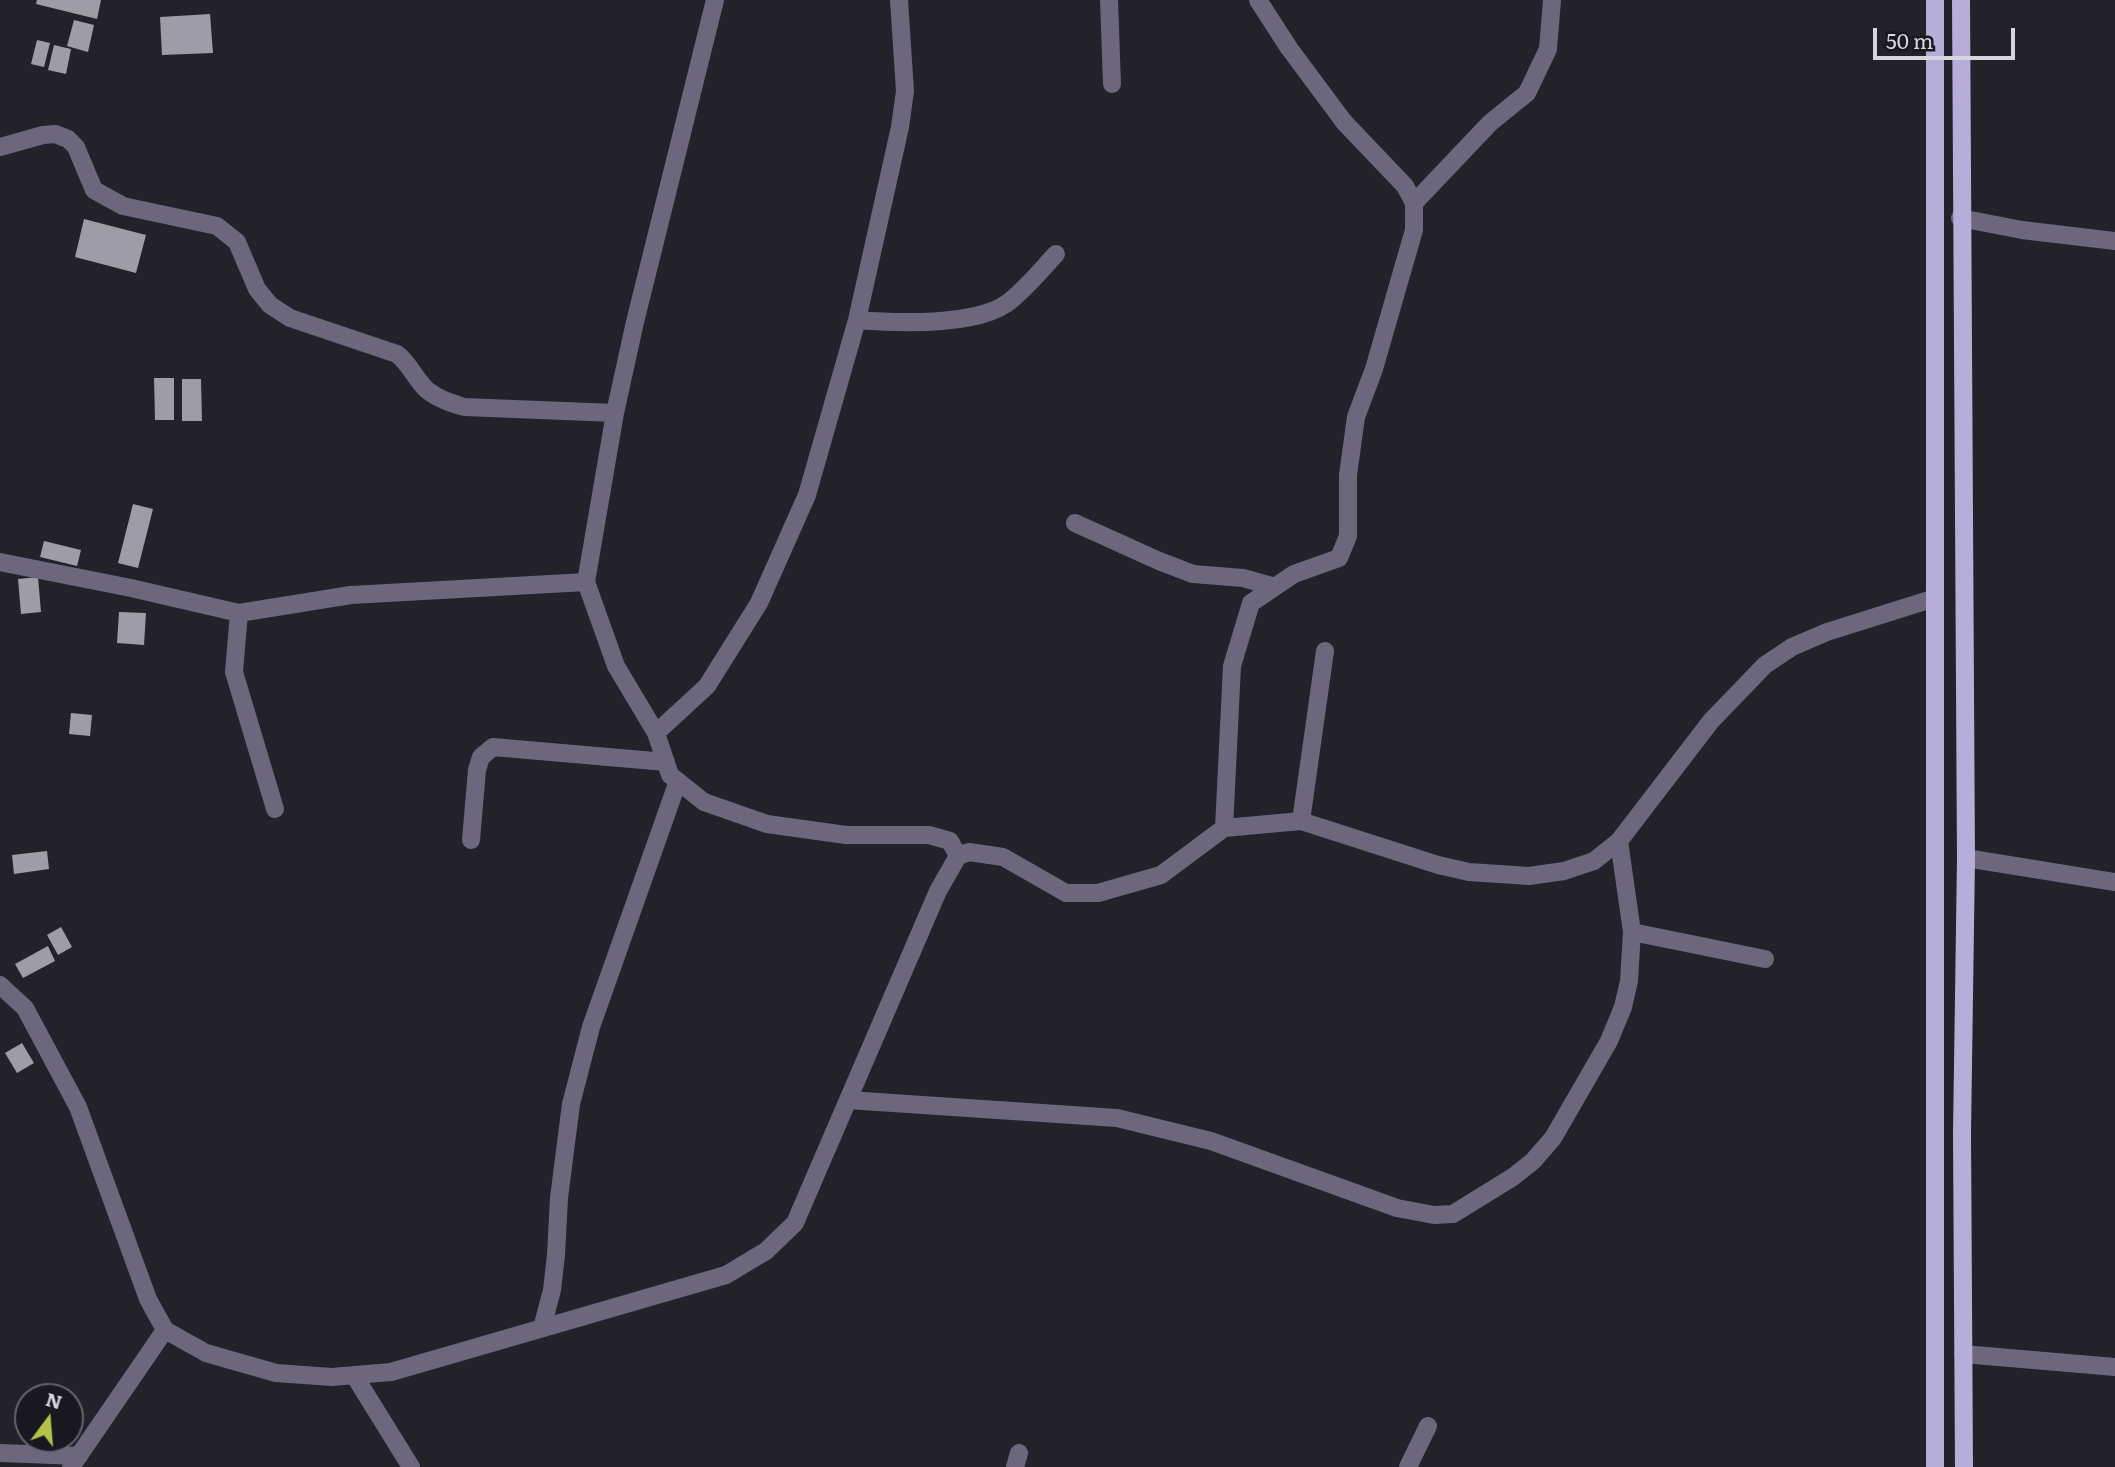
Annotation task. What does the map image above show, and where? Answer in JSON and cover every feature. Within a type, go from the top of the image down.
[{"type":"main road","points":[[1935,0],[1935,1467]]},
{"type":"main road","points":[[1961,0],[1966,858],[1962,1133],[1964,1467]]},
{"type":"street","points":[[715,0],[635,322],[615,413],[586,582],[617,666],[656,733],[670,775],[704,802],[768,824],[846,835],[929,835],[950,841],[958,856]]},
{"type":"street","points":[[656,733],[707,686],[759,603],[807,495],[858,320],[900,127],[905,91],[899,0]]},
{"type":"street","points":[[1108,0],[1112,84]]},
{"type":"street","points":[[1224,828],[1232,666],[1251,603],[1294,574],[1339,558],[1348,536],[1348,475],[1356,417],[1374,369],[1414,230],[1414,204],[1405,186],[1344,121],[1289,48],[1258,0]]},
{"type":"street","points":[[1414,204],[1490,123],[1527,93],[1542,67],[1548,49],[1552,0]]},
{"type":"street","points":[[0,147],[43,135],[55,134],[68,139],[76,147],[94,190],[123,206],[217,226],[237,242],[257,289],[270,306],[290,318],[397,354],[408,363],[427,390],[443,400],[464,407],[615,413]]},
{"type":"street","points":[[1961,218],[2034,232],[2115,241]]},
{"type":"street","points":[[858,320],[908,324],[979,315],[1004,305],[1056,254]]},
{"type":"street","points":[[1075,523],[1193,574],[1243,578],[1275,587]]},
{"type":"street","points":[[0,562],[239,613],[351,594],[586,582]]},
{"type":"street","points":[[0,985],[25,1008],[78,1108],[148,1299],[165,1330],[206,1353],[276,1373],[332,1377],[391,1373],[726,1275],[766,1251],[795,1223],[939,891],[958,856],[969,852],[1003,857],[1066,893],[1098,893],[1161,875],[1224,828],[1301,821],[1438,865],[1469,872],[1529,876],[1564,871],[1594,861],[1619,841],[1711,721],[1765,665],[1792,647],[1827,632],[1935,598]]},
{"type":"street","points":[[239,613],[234,672],[275,809]]},
{"type":"street","points":[[1301,821],[1325,651]]},
{"type":"street","points":[[471,840],[477,770],[481,757],[493,747],[666,762]]},
{"type":"street","points":[[542,1328],[552,1290],[559,1198],[574,1091],[591,1027],[678,781]]},
{"type":"street","points":[[848,1100],[1117,1118],[1212,1141],[1397,1208],[1434,1215],[1453,1214],[1533,1161],[1553,1138],[1609,1041],[1623,1007],[1629,981],[1632,932],[1619,841]]},
{"type":"street","points":[[1966,858],[2115,882]]},
{"type":"street","points":[[1632,932],[1765,959]]},
{"type":"street","points":[[0,1453],[75,1461],[165,1330]]},
{"type":"street","points":[[1963,1354],[2115,1367]]},
{"type":"street","points":[[354,1375],[411,1467]]},
{"type":"street","points":[[1408,1467],[1429,1426]]},
{"type":"building","points":[[37,0],[101,0],[97,19],[36,4]]},
{"type":"building","points":[[210,14],[213,53],[162,55],[160,17]]},
{"type":"building","points":[[74,20],[94,25],[88,52],[67,46]]},
{"type":"building","points":[[37,40],[50,43],[44,67],[31,64]]},
{"type":"building","points":[[54,45],[71,49],[66,74],[48,70]]},
{"type":"building","points":[[84,219],[146,235],[136,273],[75,257]]},
{"type":"building","points":[[154,378],[174,378],[174,420],[155,420]]},
{"type":"building","points":[[182,379],[201,379],[202,421],[182,421]]},
{"type":"building","points":[[133,504],[153,509],[138,568],[118,563]]},
{"type":"building","points":[[44,541],[81,550],[77,566],[40,557]]},
{"type":"building","points":[[38,577],[41,612],[21,614],[18,579]]},
{"type":"building","points":[[119,612],[146,613],[144,645],[117,643]]},
{"type":"building","points":[[71,713],[92,715],[90,736],[69,734]]},
{"type":"building","points":[[47,851],[49,869],[14,874],[12,855]]},
{"type":"building","points":[[61,927],[72,947],[58,955],[47,935]]},
{"type":"building","points":[[48,946],[55,961],[23,978],[15,964]]},
{"type":"building","points":[[22,1043],[34,1063],[17,1073],[5,1053]]}]
